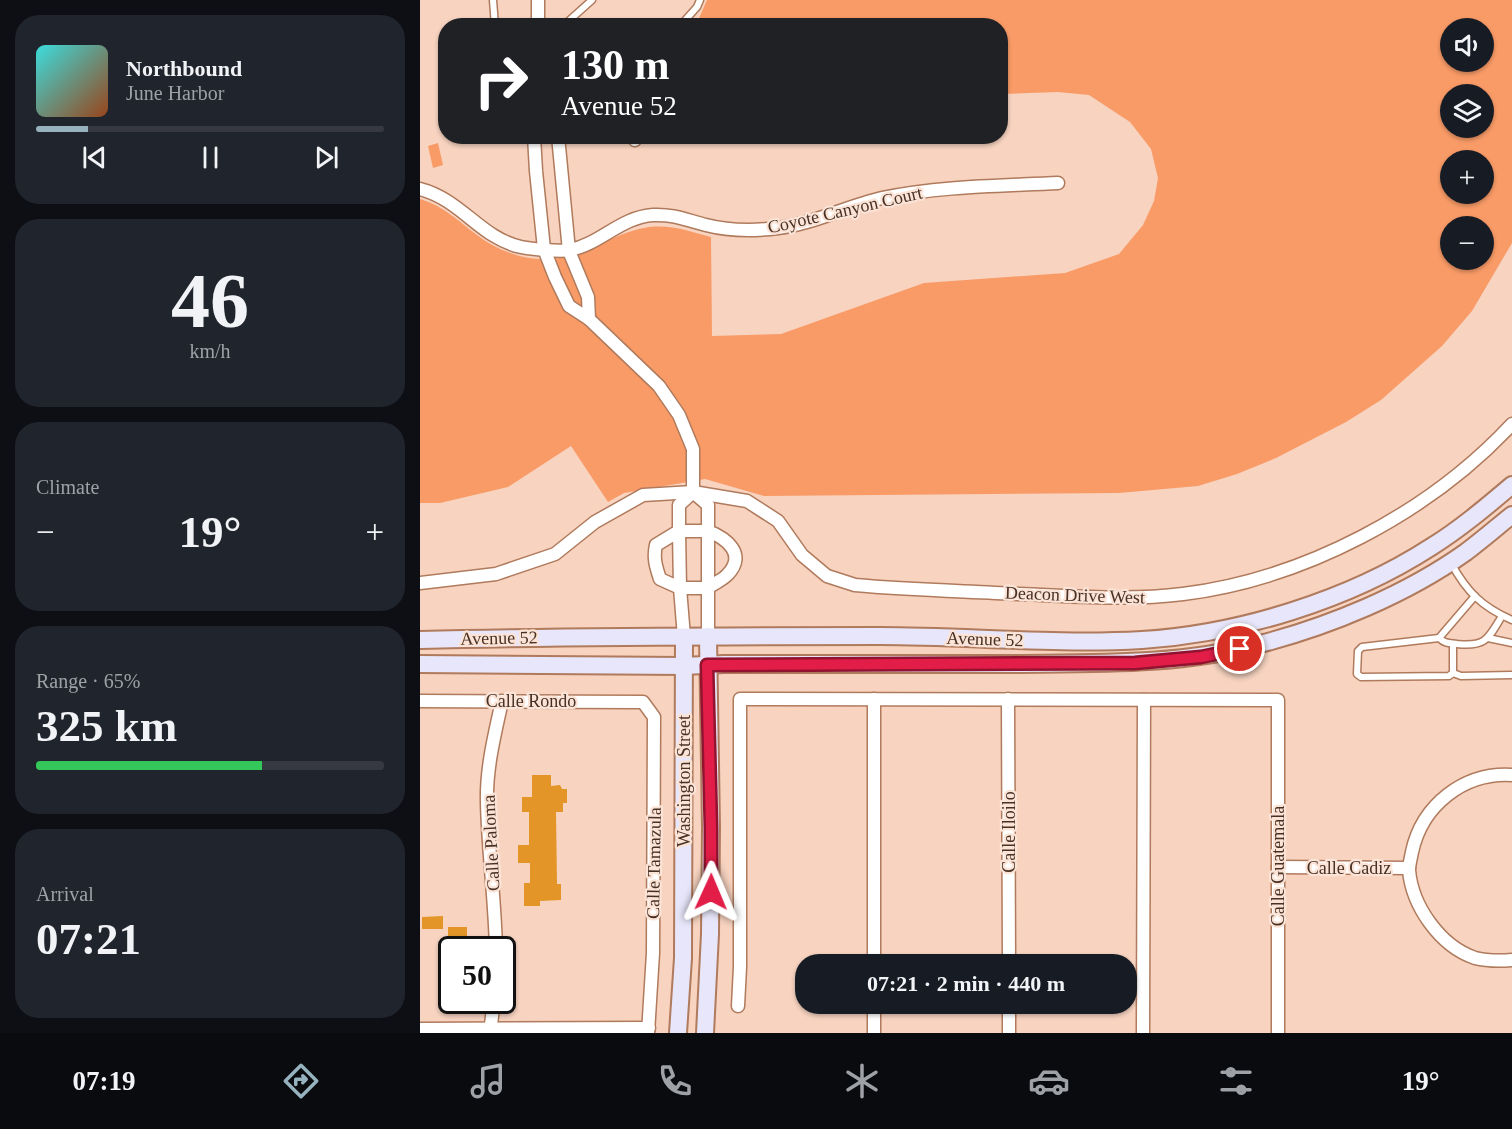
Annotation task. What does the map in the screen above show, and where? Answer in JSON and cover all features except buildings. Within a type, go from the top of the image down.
[{"type":"main road","name":"Avenue 52","points":[[420,640],[884,636],[1077,641],[1142,640],[1200,634],[1259,621],[1320,602],[1381,574],[1430,548],[1512,485]]},
{"type":"main road","name":"Avenue 52","points":[[420,664],[684,666],[1135,663],[1201,657],[1260,645],[1357,611],[1450,561],[1512,515]]},
{"type":"main road","name":"Washington Street","points":[[705,1033],[710,934],[711,828],[708,636]]},
{"type":"main road","name":"Washington Street","points":[[678,1033],[683,958],[684,637]]},
{"type":"street","points":[[537,18],[538,0]]},
{"type":"street","points":[[534,144],[544,249],[569,306],[589,319],[659,386],[679,415],[693,449],[693,492],[708,505],[708,636]]},
{"type":"street","points":[[559,144],[569,250],[588,297],[589,319]]},
{"type":"street","name":"Coyote Canyon Court","points":[[569,250],[596,240],[623,223],[651,215],[680,216],[707,225],[743,230],[780,228],[877,199],[909,193],[944,188],[1058,183]]},
{"type":"street","points":[[420,189],[435,193],[457,206],[497,239],[521,247],[569,250]]},
{"type":"street","name":"Deacon Drive West","points":[[420,583],[496,574],[555,554],[596,522],[643,495],[693,492],[747,501],[778,521],[802,555],[827,576],[855,585],[1130,599],[1185,594],[1241,582],[1292,567],[1347,545],[1450,481],[1512,424]]},
{"type":"street","points":[[684,637],[678,504],[693,492]]},
{"type":"street","points":[[679,531],[708,531],[723,537],[731,545],[735,557],[734,566],[728,575],[708,588],[680,588],[660,579],[655,567],[656,545],[679,531]]},
{"type":"street","points":[[738,1006],[740,699],[1144,700],[1143,1033]]},
{"type":"street","points":[[874,699],[874,954]]},
{"type":"street","name":"Calle Iloilo","points":[[1008,699],[1009,954]]},
{"type":"street","name":"Calle Guatemala","points":[[1144,700],[1278,700],[1278,1033]]},
{"type":"street","name":"Calle Rondo","points":[[420,701],[643,702]]},
{"type":"street","name":"Calle Paloma","points":[[496,936],[487,800],[493,745],[502,701]]},
{"type":"street","name":"Calle Tamazula","points":[[643,702],[654,717],[653,953],[648,1031]]},
{"type":"street","name":"Calle Cadiz","points":[[1278,867],[1409,868],[1421,825],[1433,808],[1450,791],[1474,780],[1497,774],[1512,775]]},
{"type":"street","points":[[1409,868],[1413,892],[1424,914],[1438,932],[1455,947],[1475,958],[1497,961],[1512,960]]},
{"type":"street","points":[[490,1031],[492,1014]]},
{"type":"street","points":[[874,1014],[874,1033]]},
{"type":"street","points":[[1009,1014],[1010,1033]]},
{"type":"street","points":[[420,1029],[648,1031]]},
{"type":"lane","points":[[493,0],[494,18]]},
{"type":"lane","points":[[572,18],[592,0]]},
{"type":"lane","points":[[687,18],[700,0]]},
{"type":"lane","points":[[1450,561],[1463,584],[1475,596],[1491,611],[1512,620]]},
{"type":"lane","points":[[1453,673],[1449,676],[1361,677],[1357,674],[1358,651],[1362,647],[1439,638],[1475,596]]},
{"type":"lane","points":[[1439,638],[1443,642],[1453,644],[1473,646],[1482,643],[1488,638],[1502,616]]},
{"type":"lane","points":[[1488,638],[1512,643]]},
{"type":"lane","points":[[1453,644],[1453,673]]},
{"type":"lane","points":[[1453,673],[1461,676],[1512,675]]},
{"type":"shaded area","points":[[707,0],[1512,0],[1512,243],[1472,311],[1442,346],[1381,400],[1346,422],[1276,458],[1237,474],[1198,486],[1119,493],[764,496],[705,479],[624,493],[608,502],[571,446],[508,487],[440,503],[420,503],[420,199],[444,210],[491,245],[515,255],[532,258],[555,259],[569,256],[630,231],[661,226],[711,237],[712,336],[781,334],[924,283],[1065,273],[1119,254],[1143,225],[1154,201],[1158,178],[1151,149],[1130,122],[1089,95],[1058,92],[1008,94],[1008,18],[699,18]]},
{"type":"shaded area","points":[[438,143],[443,165],[433,168],[428,146]]},
{"type":"route","points":[[711,892],[707,665],[1135,663],[1201,657],[1240,649]]}]
